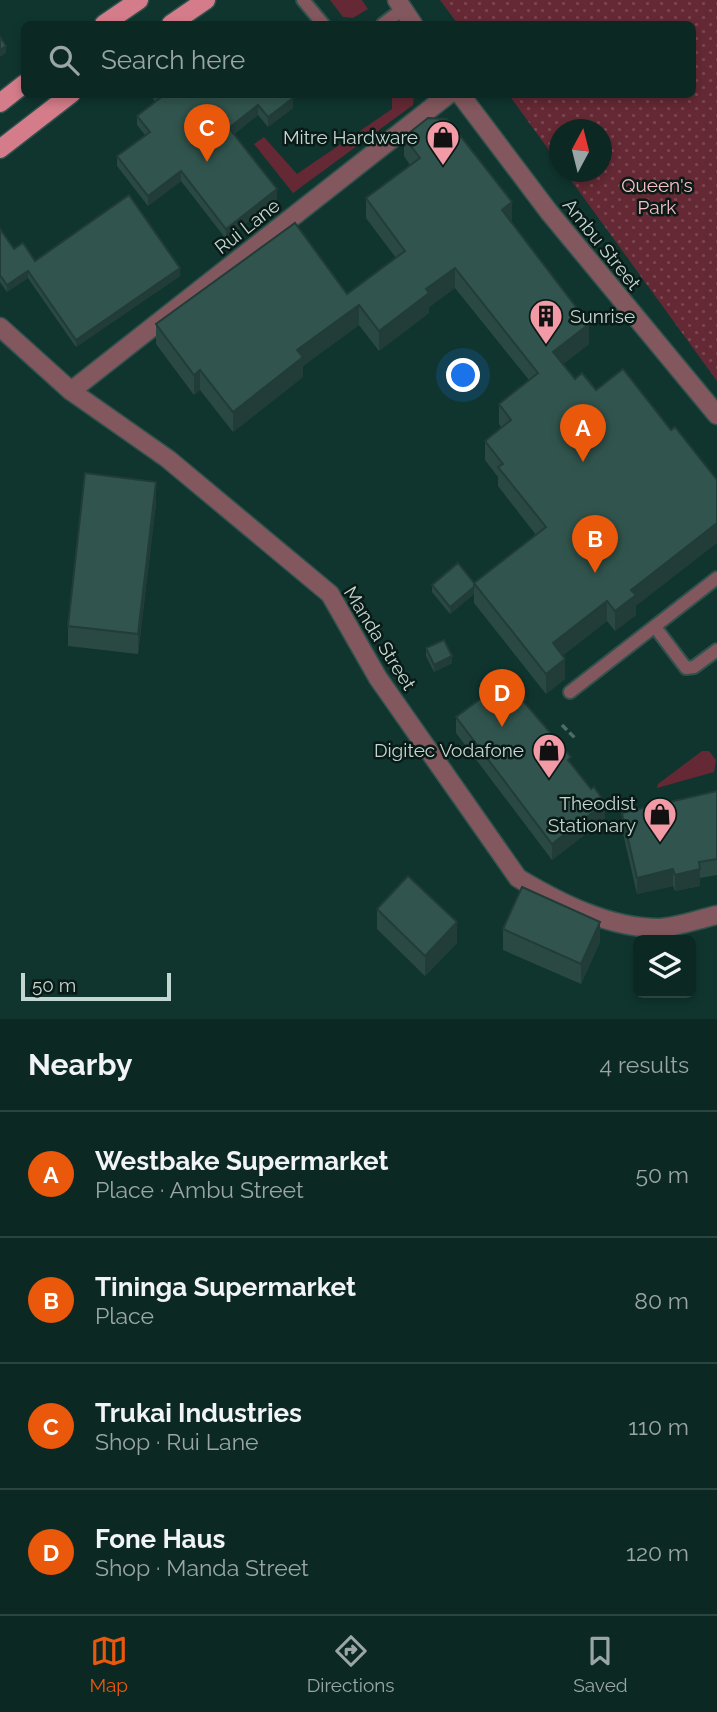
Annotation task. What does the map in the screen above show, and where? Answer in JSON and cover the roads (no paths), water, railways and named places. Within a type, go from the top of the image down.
[{"type":"main road","points":[[108,21],[139,0]]},
{"type":"main road","points":[[175,21],[206,0]]},
{"type":"main road","points":[[0,103],[21,86]]},
{"type":"main road","points":[[0,149],[66,98]]},
{"type":"street","points":[[400,4],[411,21]]},
{"type":"street","name":"Rui Lane","points":[[71,391],[444,98]]},
{"type":"street","name":"Ambu Street","points":[[463,98],[549,212],[717,415]]},
{"type":"street","name":"Manda Street","points":[[0,327],[71,391],[168,459],[330,594],[378,678],[518,878],[552,899],[617,923],[661,928],[717,915]]},
{"type":"lane","points":[[303,0],[320,21]]},
{"type":"lane","points":[[386,21],[400,4]]},
{"type":"lane","points":[[570,692],[717,578]]},
{"type":"lane","points":[[655,627],[686,668],[694,667],[717,650]]},
{"type":"place","name":"Trukai Industries","points":[[207,162]]},
{"type":"place","name":"Mitre Hardware","points":[[443,167]]},
{"type":"place","name":"Sunrise","points":[[546,346]]},
{"type":"place","name":"Westbake Supermarket","points":[[583,462]]},
{"type":"place","name":"Tininga Supermarket","points":[[595,573]]},
{"type":"place","name":"Fone Haus","points":[[502,727]]},
{"type":"place","name":"Digitec Vodafone","points":[[549,780]]},
{"type":"place","name":"Theodist Stationary","points":[[660,844]]},
{"type":"park label","name":"Queen's Park","points":[[657,196]]}]
